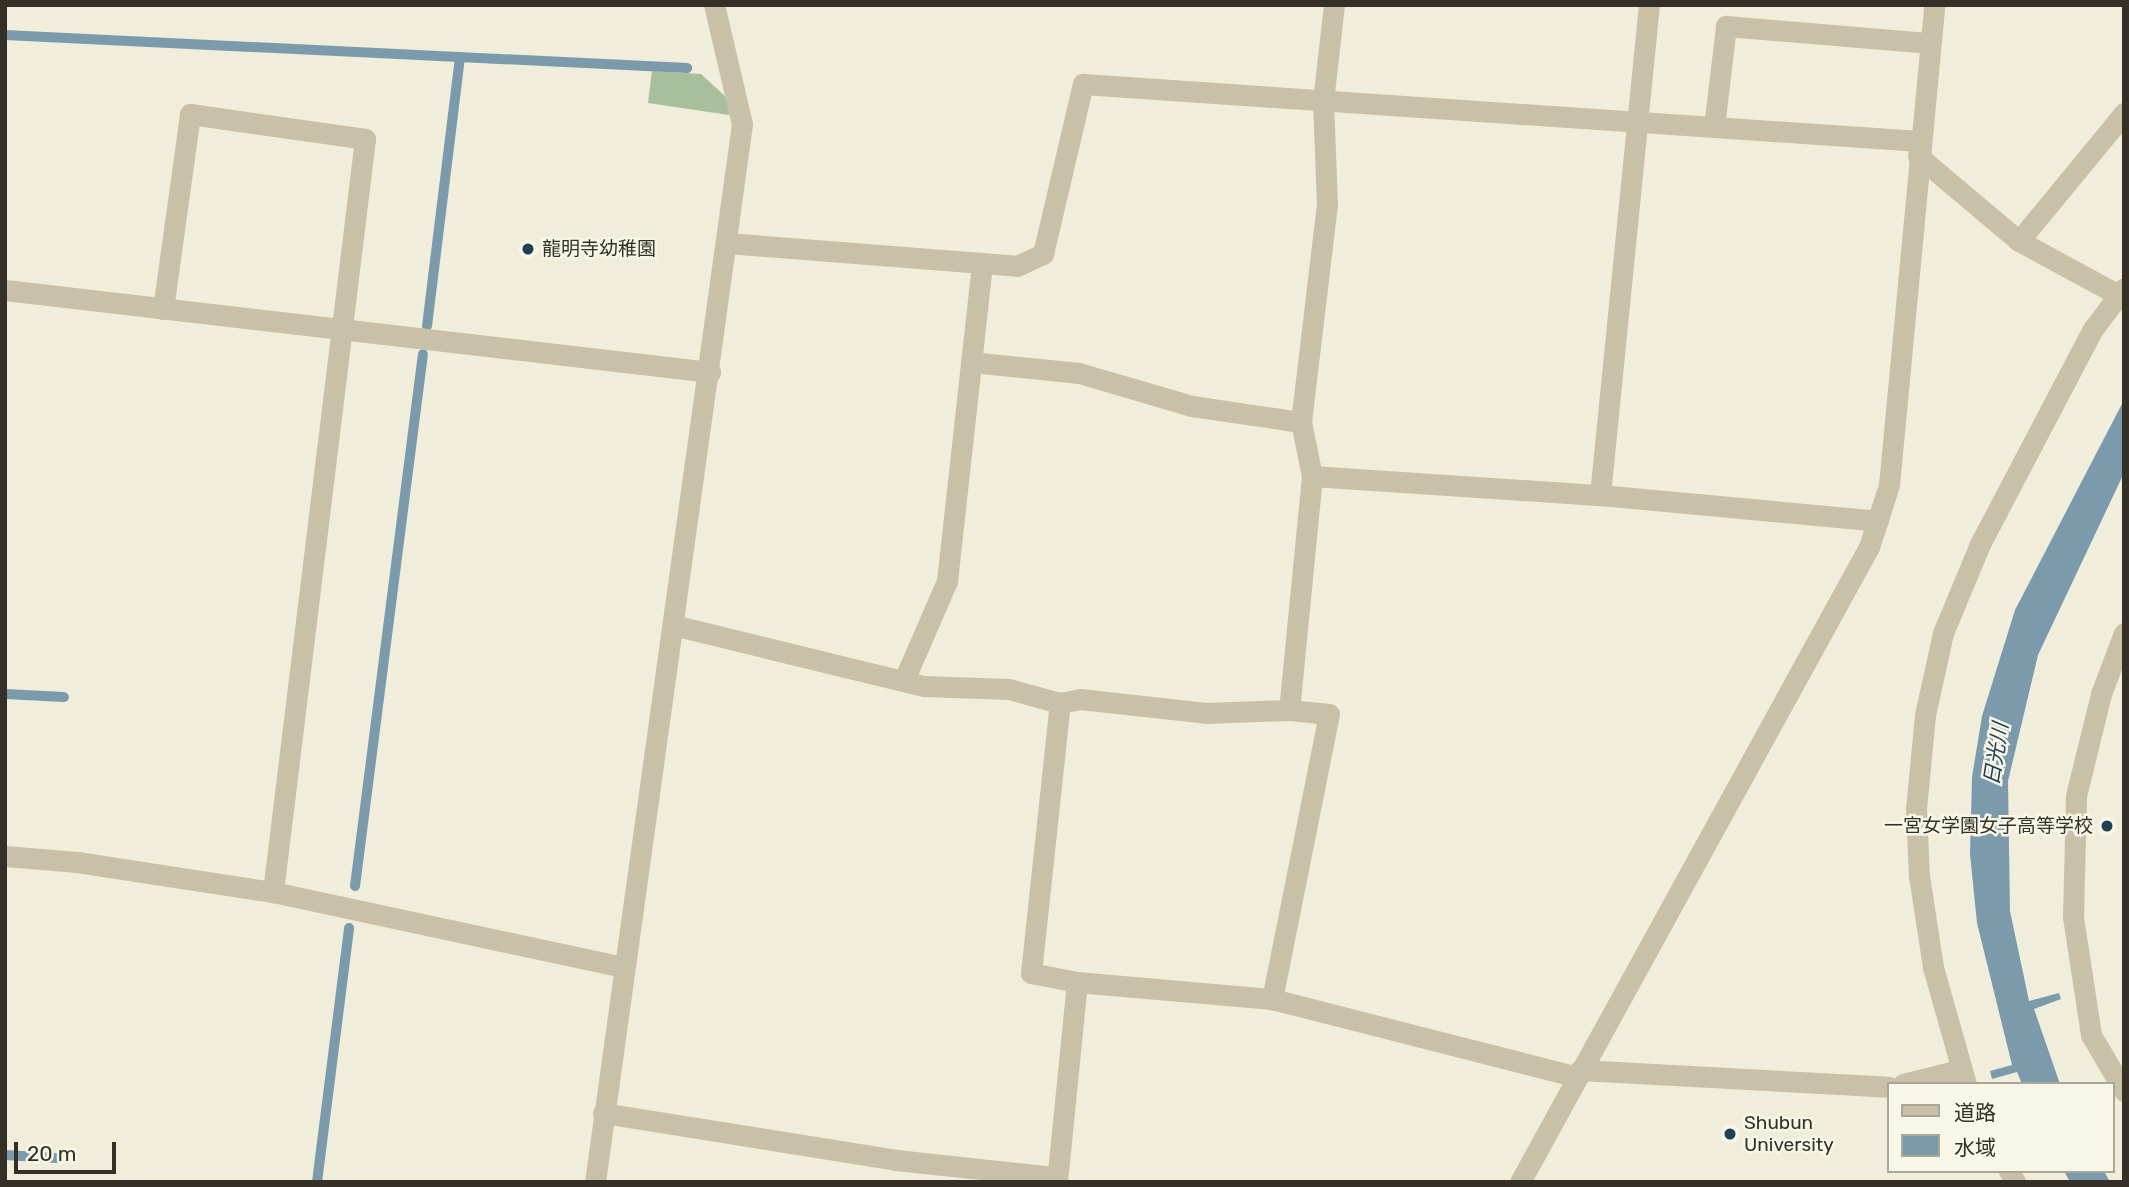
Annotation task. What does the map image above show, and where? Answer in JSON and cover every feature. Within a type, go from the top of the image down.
[{"type":"street","points":[[595,1182],[622,967],[710,372],[742,124],[714,5]]},
{"type":"street","points":[[1289,710],[1312,476],[1301,422],[1326,205],[1323,101],[1334,5]]},
{"type":"street","points":[[1600,495],[1649,5]]},
{"type":"street","points":[[1520,1182],[1869,547],[1889,485],[1918,148],[1934,5]]},
{"type":"street","points":[[1714,127],[1726,26],[1930,43]]},
{"type":"street","points":[[727,243],[1017,266],[1043,254],[1083,83],[1714,127],[1918,148],[2019,241],[2122,293],[2093,329],[1980,544],[1943,633],[1925,715],[1916,809],[1919,876],[1933,967],[1962,1077],[1920,1082]]},
{"type":"street","points":[[2019,241],[2124,113]]},
{"type":"street","points":[[163,309],[190,114],[365,139],[339,330],[273,892]]},
{"type":"street","points":[[904,680],[947,581],[982,263]]},
{"type":"street","points":[[5,290],[710,372]]},
{"type":"street","points":[[971,362],[1079,373],[1192,405],[1301,422]]},
{"type":"street","points":[[1312,476],[1600,495],[1878,521]]},
{"type":"street","points":[[673,625],[923,686],[1009,689],[1060,703],[1080,699],[1119,701],[1206,713],[1289,710],[1329,714],[1272,999]]},
{"type":"street","points":[[2124,634],[2101,694],[2076,796],[2073,917],[2091,1035],[2124,1091]]},
{"type":"street","points":[[1060,703],[1031,973],[1077,982],[1272,999],[1578,1074],[1888,1087]]},
{"type":"street","points":[[5,856],[77,862],[273,892],[622,967]]},
{"type":"street","points":[[603,1113],[896,1160],[1057,1179],[1077,982]]},
{"type":"green space","points":[[652,71],[701,74],[727,98],[729,115],[648,103]]},
{"type":"water","name":"日光川","points":[[2124,400],[2124,473],[2038,655],[2008,781],[2010,911],[2029,1001],[2059,993],[2061,999],[2034,1009],[2059,1082],[2021,1082],[2017,1072],[1992,1079],[1990,1071],[2012,1065],[1977,923],[1970,854],[1972,777],[1982,716],[2015,610]]},
{"type":"water","points":[[2065,1173],[2105,1173],[2110,1182],[2070,1182]]},
{"type":"waterway","points":[[5,35],[687,68]]},
{"type":"waterway","points":[[427,326],[460,57]]},
{"type":"waterway","points":[[355,886],[423,354]]},
{"type":"waterway","points":[[5,694],[64,697]]},
{"type":"waterway","points":[[317,1182],[349,928]]},
{"type":"waterway","points":[[5,1155],[56,1158]]},
{"type":"place","name":"龍明寺幼稚園","points":[[528,249]]},
{"type":"place","name":"一宮女学園女子高等学校","points":[[2107,826]]},
{"type":"place","name":"Shubun University","points":[[1730,1134]]}]
